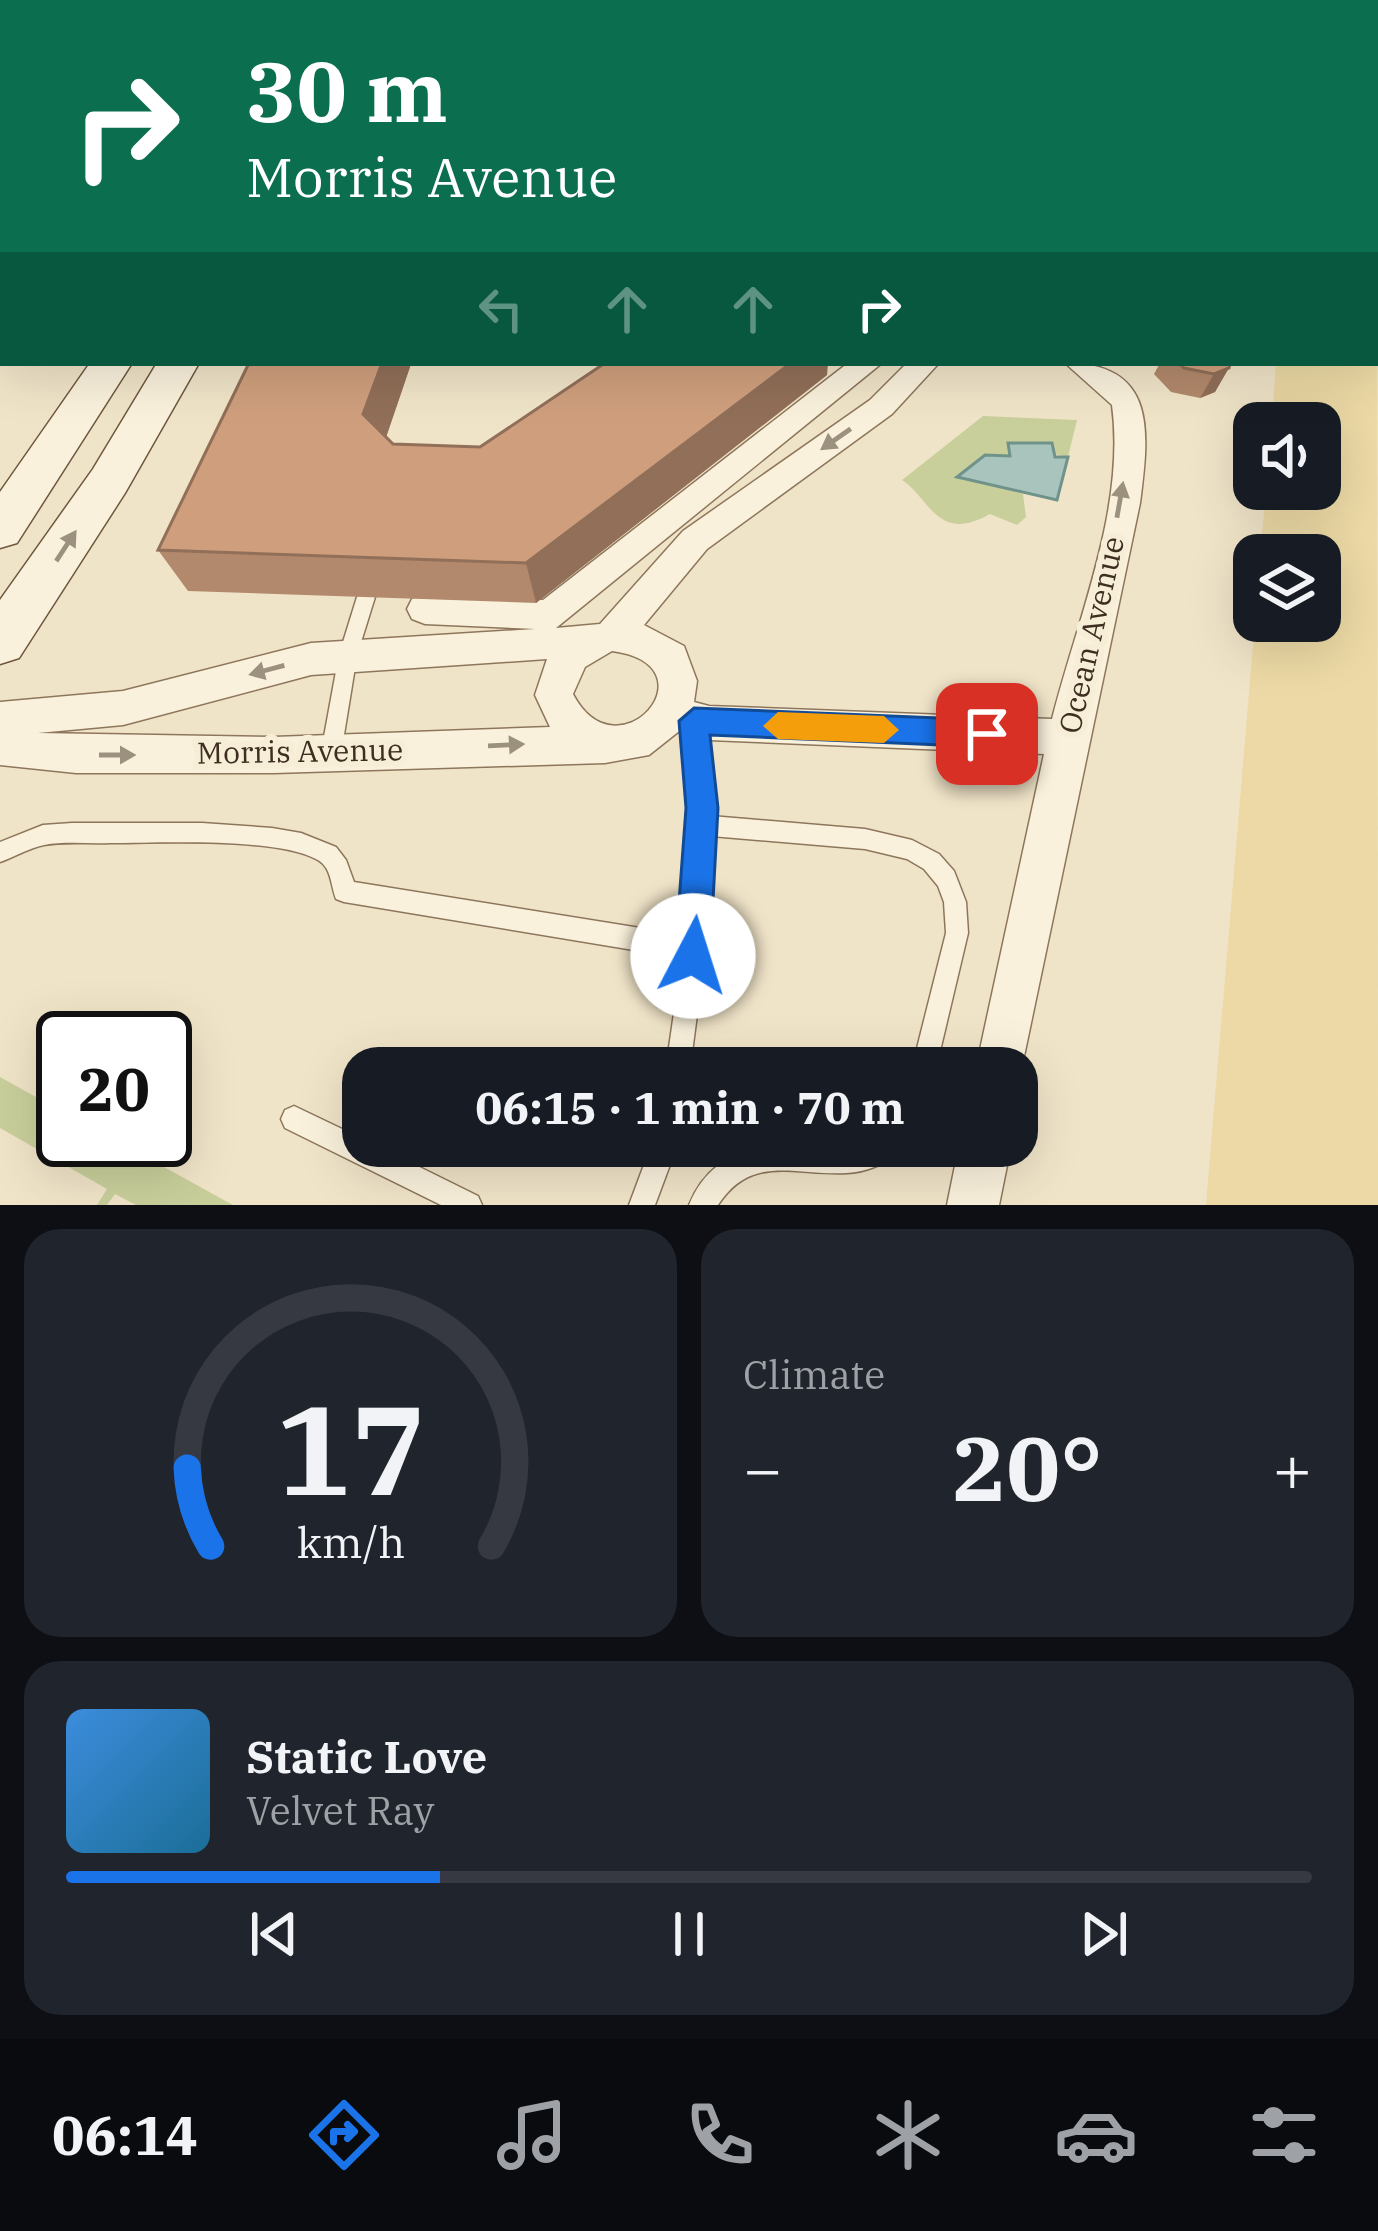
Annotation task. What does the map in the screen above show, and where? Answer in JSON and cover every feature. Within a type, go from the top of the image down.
[{"type":"main road","points":[[0,642],[109,481],[176,366]]},
{"type":"main road","points":[[0,530],[90,382]]},
{"type":"street","points":[[424,610],[550,615],[862,366]]},
{"type":"street","points":[[601,743],[564,722],[554,695],[561,667],[602,638],[694,540],[881,407],[921,366]]},
{"type":"street","name":"Ocean Avenue","points":[[1005,1047],[1069,737],[1098,633],[1131,417],[1120,393],[1084,366]]},
{"type":"street","name":"Morris Avenue","points":[[0,719],[123,708],[272,668],[348,655],[602,638],[647,641],[674,662],[683,718]]},
{"type":"street","name":"Morris Avenue","points":[[0,747],[76,755],[331,753],[601,743],[651,735],[683,718],[1069,737]]},
{"type":"street","points":[[973,1205],[981,1167]]},
{"type":"lane","points":[[331,753],[348,655],[366,597]]},
{"type":"lane","points":[[681,1047],[701,825],[683,718]]},
{"type":"lane","points":[[701,825],[886,840],[916,850],[941,873],[958,912],[957,933],[929,1047]]},
{"type":"lane","points":[[0,852],[57,834],[276,839],[324,852],[336,862],[344,891],[693,948]]},
{"type":"lane","points":[[294,1120],[470,1205]]},
{"type":"lane","points":[[642,1205],[656,1167]]},
{"type":"lane","points":[[702,1205],[733,1167]]},
{"type":"green space","points":[[983,416],[1077,420],[1068,457],[1008,444],[1011,456],[959,476],[1023,494],[1026,517],[1017,525],[990,514],[972,522],[946,521],[902,480]]},
{"type":"green space","points":[[0,1077],[36,1097],[36,1149],[0,1128]]},
{"type":"green space","points":[[68,1167],[164,1167],[233,1205],[136,1205],[115,1194],[107,1205],[97,1205],[107,1189]]},
{"type":"sand","points":[[1276,366],[1377,366],[1378,1205],[1206,1205],[1253,642],[1341,642],[1341,534],[1262,534],[1264,510],[1341,510],[1341,402],[1273,402]]},
{"type":"water","points":[[1008,443],[1052,443],[1055,457],[1068,457],[1057,500],[957,477],[985,455],[1010,456]]},
{"type":"building","points":[[248,366],[381,366],[363,414],[393,444],[480,447],[601,366],[787,366],[526,563],[158,550]]},
{"type":"building","points":[[1182,366],[1229,366],[1214,374]]},
{"type":"slow traffic","points":[[778,726],[884,730]]},
{"type":"route","points":[[693,956],[702,808],[694,721],[987,734]]}]
